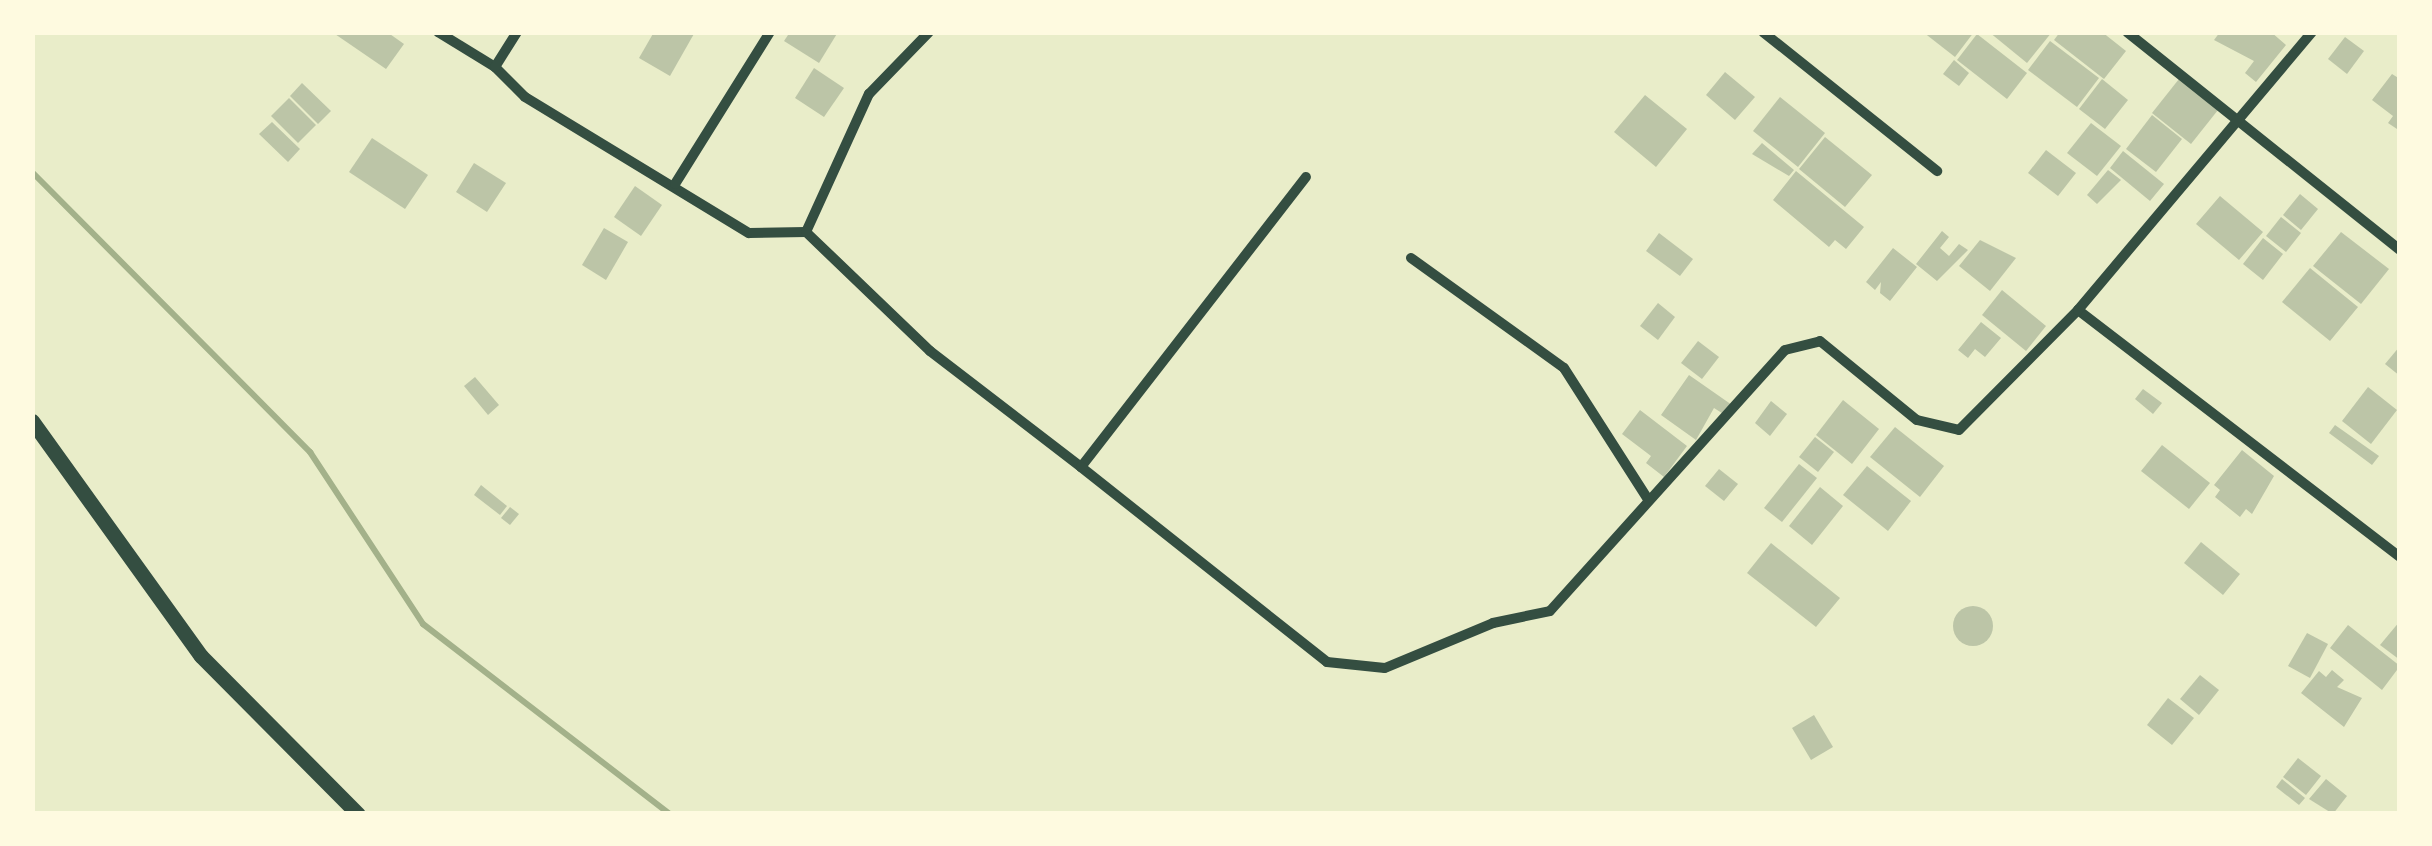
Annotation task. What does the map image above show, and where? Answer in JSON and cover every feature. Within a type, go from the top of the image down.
[{"type":"street","points":[[438,32],[495,68],[526,97],[675,184],[749,233],[806,232],[930,351],[1327,662],[1385,668],[1493,623],[1550,611],[1647,498],[1728,419],[1785,350],[1820,341],[1917,420],[1959,430],[2078,310],[2239,124],[2312,32]]},
{"type":"street","points":[[495,68],[517,32]]},
{"type":"street","points":[[675,184],[770,32]]},
{"type":"street","points":[[806,232],[869,94],[929,32]]},
{"type":"street","points":[[1763,32],[1937,171]]},
{"type":"street","points":[[2127,32],[2400,250]]},
{"type":"street","points":[[1082,467],[1306,178]]},
{"type":"street","points":[[1410,258],[1564,368],[1647,498]]},
{"type":"street","points":[[2078,310],[2400,558]]},
{"type":"street","points":[[32,421],[201,656],[358,814]]},
{"type":"building","points":[[332,32],[387,32],[404,44],[386,69]]},
{"type":"building","points":[[654,32],[695,32],[670,76],[639,58]]},
{"type":"building","points":[[790,32],[838,32],[819,63],[784,41]]},
{"type":"building","points":[[1923,32],[1974,32],[1955,57]]},
{"type":"building","points":[[1989,32],[2052,32],[2027,63]]},
{"type":"building","points":[[2060,32],[2102,32],[2126,51],[2104,79],[2054,40]]},
{"type":"building","points":[[2220,32],[2271,32],[2286,45],[2256,82],[2245,73],[2254,61],[2214,40]]},
{"type":"building","points":[[1977,34],[2027,73],[2007,99],[1957,60]]},
{"type":"building","points":[[2345,37],[2364,51],[2347,74],[2328,59]]},
{"type":"building","points":[[2050,41],[2099,78],[2077,107],[2028,70]]},
{"type":"building","points":[[1954,60],[1969,73],[1959,86],[1943,74]]},
{"type":"building","points":[[814,68],[844,88],[824,117],[795,98]]},
{"type":"building","points":[[1725,72],[1755,97],[1735,120],[1706,95]]},
{"type":"building","points":[[2392,74],[2400,79],[2400,131],[2388,123],[2393,116],[2372,100]]},
{"type":"building","points":[[2102,79],[2128,100],[2105,129],[2079,109]]},
{"type":"building","points":[[2179,79],[2218,110],[2191,144],[2152,113]]},
{"type":"building","points":[[302,83],[331,111],[318,124],[290,96]]},
{"type":"building","points":[[1645,95],[1687,129],[1656,167],[1614,132]]},
{"type":"building","points":[[1780,97],[1825,133],[1798,167],[1753,131]]},
{"type":"building","points":[[289,98],[316,125],[298,143],[271,116]]},
{"type":"building","points":[[2152,115],[2182,139],[2156,172],[2126,149]]},
{"type":"building","points":[[272,122],[300,149],[288,162],[259,134]]},
{"type":"building","points":[[2091,123],[2121,146],[2097,176],[2067,153]]},
{"type":"building","points":[[1825,137],[1872,175],[1845,207],[1799,169]]},
{"type":"building","points":[[372,138],[428,175],[405,209],[349,172]]},
{"type":"building","points":[[1762,143],[1794,170],[1789,176],[1752,154]]},
{"type":"building","points":[[2046,150],[2076,173],[2058,196],[2028,173]]},
{"type":"building","points":[[2123,151],[2164,184],[2150,201],[2110,168]]},
{"type":"building","points":[[474,163],[506,183],[487,212],[456,192]]},
{"type":"building","points":[[2108,170],[2121,180],[2097,204],[2087,195]]},
{"type":"building","points":[[1796,171],[1864,227],[1846,249],[1835,240],[1829,247],[1773,200]]},
{"type":"building","points":[[635,186],[662,205],[641,236],[614,217]]},
{"type":"building","points":[[2300,194],[2318,209],[2301,230],[2283,215]]},
{"type":"building","points":[[2220,196],[2263,232],[2239,260],[2196,224]]},
{"type":"building","points":[[2281,217],[2301,233],[2286,252],[2266,236]]},
{"type":"building","points":[[604,228],[628,242],[606,280],[582,265]]},
{"type":"building","points":[[1942,231],[1949,237],[1940,248],[1949,256],[1959,244],[1968,250],[1937,281],[1916,264]]},
{"type":"building","points":[[2341,232],[2389,269],[2361,304],[2313,266]]},
{"type":"building","points":[[1659,233],[1693,259],[1680,276],[1646,251]]},
{"type":"building","points":[[2263,238],[2283,254],[2263,280],[2243,264]]},
{"type":"building","points":[[1980,240],[2016,258],[1990,291],[1959,266]]},
{"type":"building","points":[[1893,248],[1917,267],[1890,301],[1880,293],[1881,282],[1875,290],[1866,282]]},
{"type":"building","points":[[2310,268],[2358,307],[2330,341],[2282,302]]},
{"type":"building","points":[[2002,290],[2046,326],[2026,351],[1982,315]]},
{"type":"building","points":[[1658,303],[1675,317],[1658,340],[1640,326]]},
{"type":"building","points":[[1981,322],[2001,338],[1985,357],[1975,349],[1968,358],[1958,350]]},
{"type":"building","points":[[1698,341],[1719,357],[1702,379],[1681,363]]},
{"type":"building","points":[[2400,346],[2400,376],[2385,364]]},
{"type":"building","points":[[1689,375],[1732,405],[1725,415],[1714,408],[1696,440],[1661,415]]},
{"type":"building","points":[[475,377],[499,405],[488,415],[464,386]]},
{"type":"building","points":[[2368,387],[2397,410],[2371,444],[2342,421]]},
{"type":"building","points":[[2143,389],[2162,403],[2153,414],[2135,399]]},
{"type":"building","points":[[1843,400],[1879,429],[1852,464],[1816,435]]},
{"type":"building","points":[[1771,401],[1787,414],[1770,436],[1755,423]]},
{"type":"building","points":[[1640,410],[1687,446],[1664,477],[1646,463],[1651,456],[1622,434]]},
{"type":"building","points":[[2335,425],[2379,456],[2372,465],[2329,433]]},
{"type":"building","points":[[1895,427],[1944,466],[1920,497],[1870,457]]},
{"type":"building","points":[[1815,437],[1834,452],[1818,472],[1799,457]]},
{"type":"building","points":[[2162,445],[2210,483],[2189,509],[2141,471]]},
{"type":"building","points":[[2242,450],[2274,476],[2252,514],[2246,509],[2240,517],[2215,497],[2220,490],[2214,485]]},
{"type":"building","points":[[1799,464],[1817,478],[1782,522],[1764,508]]},
{"type":"building","points":[[1867,466],[1911,501],[1888,531],[1843,495]]},
{"type":"building","points":[[1719,469],[1738,484],[1724,501],[1705,486]]},
{"type":"building","points":[[481,485],[507,506],[500,515],[474,495]]},
{"type":"building","points":[[1820,487],[1843,506],[1812,545],[1789,526]]},
{"type":"building","points":[[510,507],[519,514],[510,525],[501,518]]},
{"type":"building","points":[[2201,542],[2240,574],[2223,595],[2184,563]]},
{"type":"building","points":[[1771,543],[1840,598],[1816,627],[1747,573]]},
{"type":"building","points":[[1973,606],[1987,612],[1993,626],[1987,640],[1973,646],[1959,640],[1953,626],[1959,612]]},
{"type":"building","points":[[2400,621],[2400,660],[2380,645]]},
{"type":"building","points":[[2348,625],[2400,666],[2382,690],[2330,648]]},
{"type":"building","points":[[2307,633],[2328,644],[2310,678],[2288,666]]},
{"type":"building","points":[[2332,670],[2344,680],[2337,687],[2362,698],[2344,727],[2301,693],[2319,671],[2326,677]]},
{"type":"building","points":[[2200,675],[2219,690],[2199,715],[2180,699]]},
{"type":"building","points":[[2168,698],[2194,718],[2172,745],[2147,725]]},
{"type":"building","points":[[1814,715],[1833,747],[1811,760],[1792,728]]},
{"type":"building","points":[[2298,758],[2321,776],[2306,795],[2283,777]]},
{"type":"building","points":[[2282,779],[2305,798],[2299,805],[2276,787]]},
{"type":"building","points":[[2326,779],[2347,796],[2333,814],[2309,799]]},
{"type":"waterway","points":[[32,172],[310,452],[423,624],[670,814]]}]
